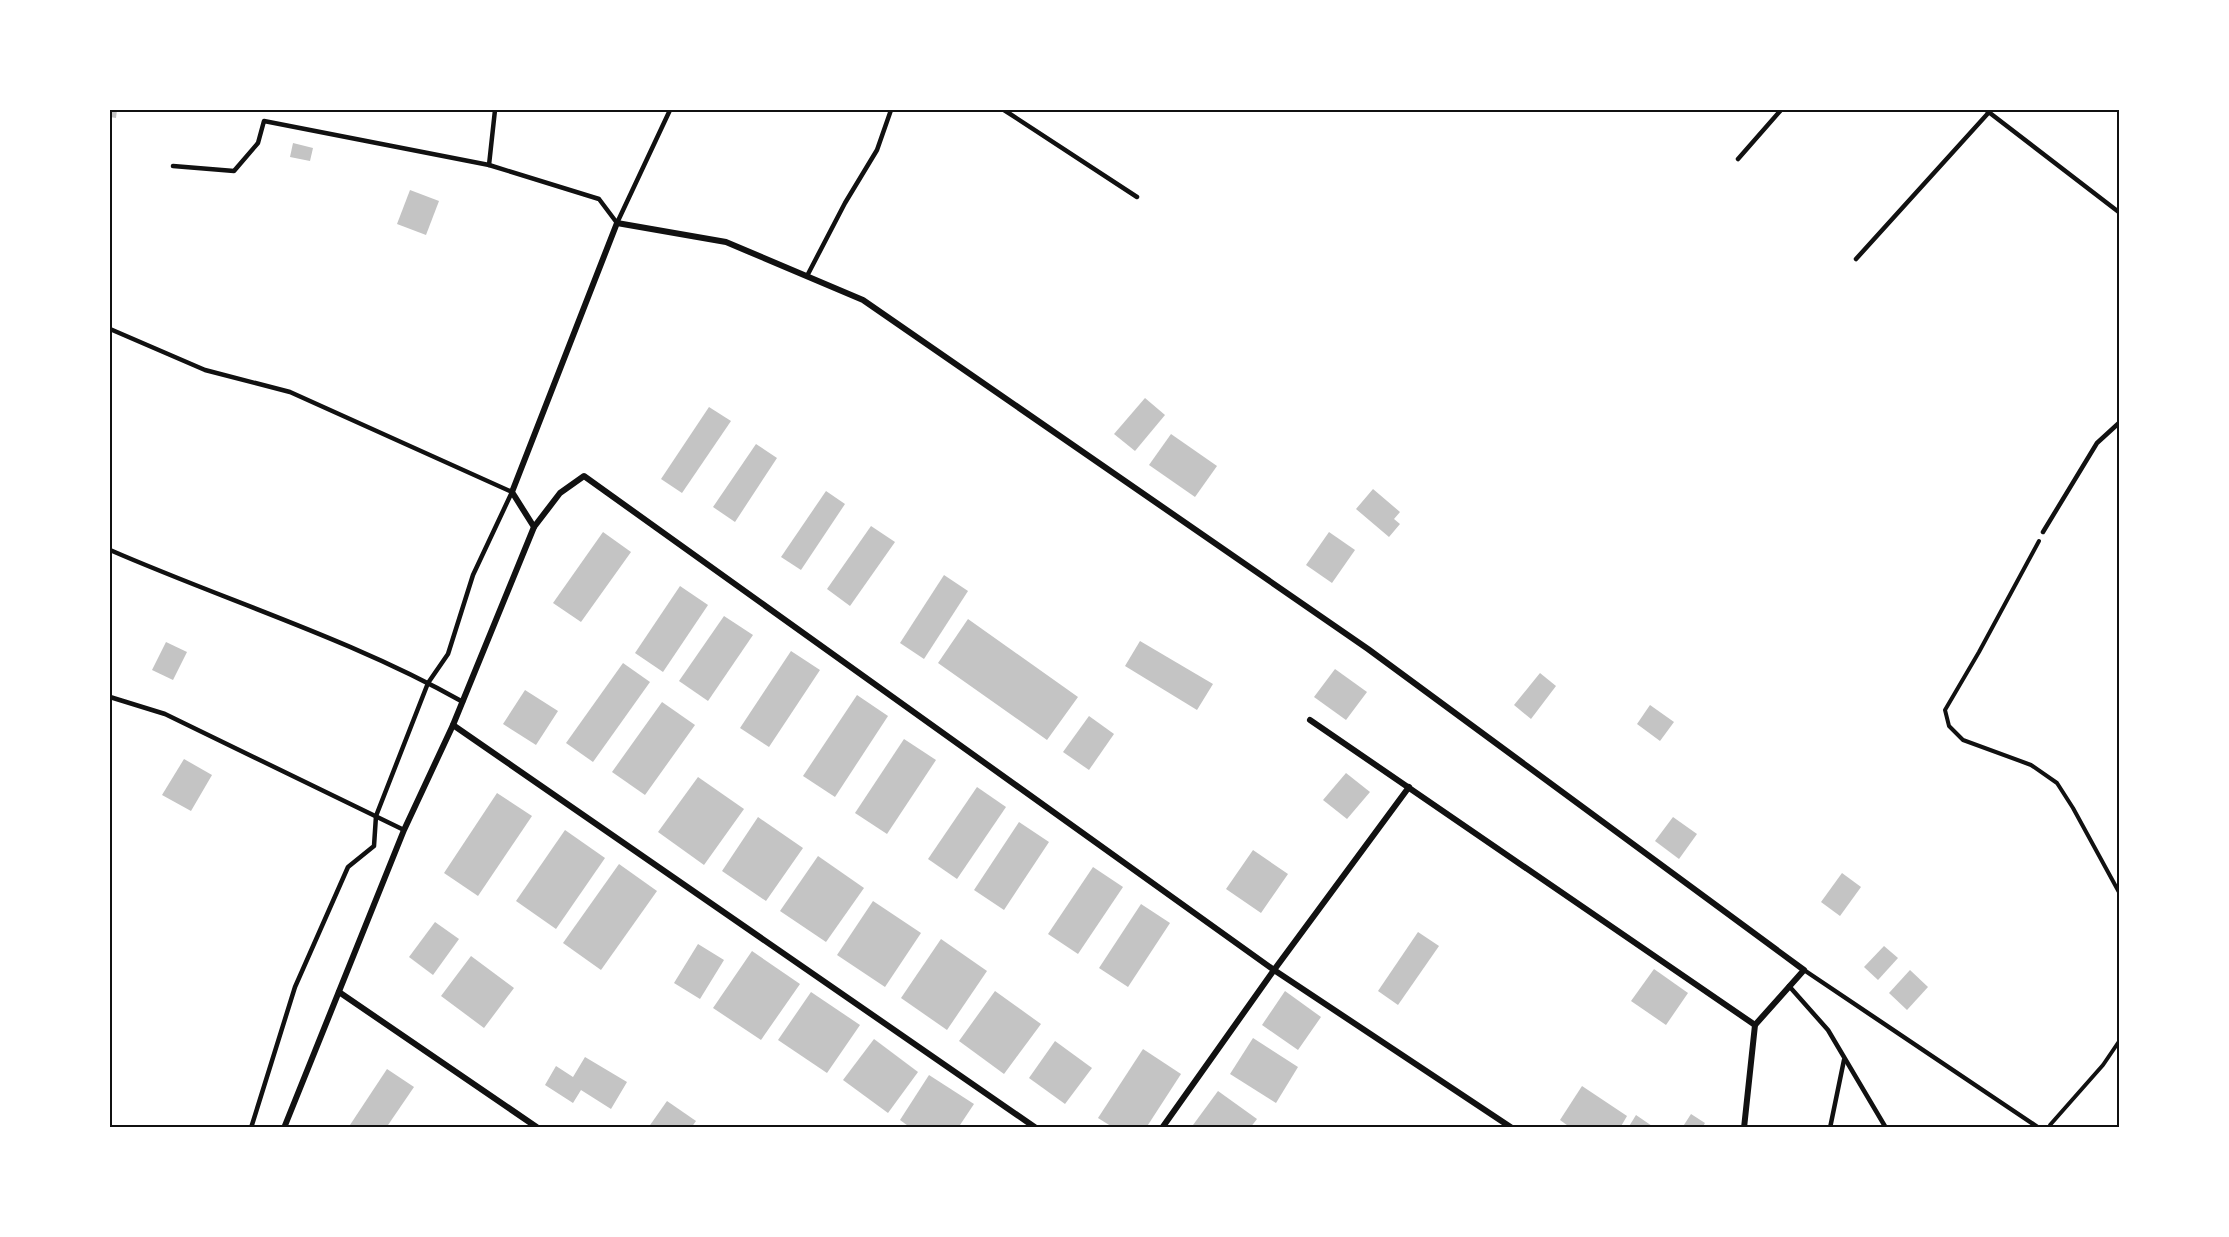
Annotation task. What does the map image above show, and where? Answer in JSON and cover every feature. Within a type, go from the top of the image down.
[{"type":"street","points":[[534,526],[512,492],[617,223],[726,242],[863,300],[1368,648],[1804,970],[1755,1025],[1744,1128]]},
{"type":"street","points":[[284,1128],[404,830],[463,702],[534,526],[560,493],[584,476],[1274,970],[1512,1128]]},
{"type":"street","points":[[1310,720],[1755,1025]]},
{"type":"street","points":[[453,725],[1036,1128]]},
{"type":"street","points":[[1162,1128],[1274,970],[1409,787]]},
{"type":"street","points":[[339,992],[538,1128]]},
{"type":"lane","points":[[489,165],[495,110]]},
{"type":"lane","points":[[173,166],[234,171],[258,143],[264,121],[489,165],[599,199],[617,223],[670,110]]},
{"type":"lane","points":[[807,276],[845,203],[877,150],[891,110]]},
{"type":"lane","points":[[1004,110],[1137,197]]},
{"type":"lane","points":[[1738,159],[1781,110]]},
{"type":"lane","points":[[1856,259],[1988,110],[2119,212]]},
{"type":"lane","points":[[110,329],[205,370],[290,392],[512,492],[473,575],[448,654],[428,683],[376,816],[375,846],[348,867],[295,987],[252,1128]]},
{"type":"lane","points":[[2043,532],[2097,443],[2120,422]]},
{"type":"lane","points":[[110,550],[300,627],[428,683],[463,702]]},
{"type":"lane","points":[[110,697],[165,714],[404,830]]},
{"type":"lane","points":[[1804,970],[2039,1128]]},
{"type":"lane","points":[[1789,986],[1828,1030],[1886,1128]]},
{"type":"lane","points":[[1830,1128],[1844,1060]]},
{"type":"path","points":[[2043,532],[1979,652],[1945,710],[1949,726],[1963,740],[2031,765],[2057,783],[2120,894]]},
{"type":"path","points":[[2048,1128],[2103,1065],[2120,1040]]},
{"type":"building","points":[[110,110],[117,110],[116,118],[110,117]]},
{"type":"building","points":[[293,143],[313,148],[310,161],[290,157]]},
{"type":"building","points":[[410,190],[439,201],[426,235],[397,224]]},
{"type":"building","points":[[1145,398],[1165,415],[1135,451],[1114,434]]},
{"type":"building","points":[[709,407],[731,421],[682,493],[661,479]]},
{"type":"building","points":[[1171,434],[1217,466],[1195,497],[1149,465]]},
{"type":"building","points":[[756,444],[777,458],[735,522],[713,507]]},
{"type":"building","points":[[1373,489],[1400,512],[1394,519],[1400,524],[1389,537],[1356,509]]},
{"type":"building","points":[[826,491],[845,504],[801,570],[781,557]]},
{"type":"building","points":[[871,526],[895,542],[850,606],[827,589]]},
{"type":"building","points":[[603,532],[631,552],[581,622],[553,603]]},
{"type":"building","points":[[1329,532],[1355,550],[1332,583],[1306,565]]},
{"type":"building","points":[[944,575],[968,591],[924,659],[900,643]]},
{"type":"building","points":[[680,586],[708,605],[663,672],[635,653]]},
{"type":"building","points":[[724,616],[753,635],[708,701],[679,681]]},
{"type":"building","points":[[968,619],[1078,697],[1047,740],[938,663]]},
{"type":"building","points":[[1140,641],[1213,684],[1197,710],[1125,666]]},
{"type":"building","points":[[166,642],[187,652],[173,680],[152,670]]},
{"type":"building","points":[[791,651],[820,670],[769,747],[740,728]]},
{"type":"building","points":[[623,663],[650,682],[593,762],[566,743]]},
{"type":"building","points":[[1335,669],[1367,692],[1346,720],[1314,697]]},
{"type":"building","points":[[1540,673],[1556,686],[1531,719],[1514,705]]},
{"type":"building","points":[[525,690],[558,711],[536,745],[503,724]]},
{"type":"building","points":[[857,695],[888,716],[835,797],[803,776]]},
{"type":"building","points":[[662,702],[695,725],[645,795],[612,772]]},
{"type":"building","points":[[1650,705],[1674,722],[1660,741],[1637,724]]},
{"type":"building","points":[[1089,716],[1114,734],[1089,770],[1063,752]]},
{"type":"building","points":[[904,739],[936,760],[887,834],[855,813]]},
{"type":"building","points":[[184,759],[212,775],[191,811],[162,795]]},
{"type":"building","points":[[1346,773],[1370,792],[1347,819],[1323,800]]},
{"type":"building","points":[[698,777],[744,809],[704,865],[658,832]]},
{"type":"building","points":[[977,787],[1006,807],[957,879],[928,859]]},
{"type":"building","points":[[497,793],[532,816],[478,896],[444,873]]},
{"type":"building","points":[[758,817],[803,848],[766,901],[722,871]]},
{"type":"building","points":[[1673,817],[1697,834],[1679,859],[1655,841]]},
{"type":"building","points":[[1019,822],[1049,842],[1004,910],[974,890]]},
{"type":"building","points":[[565,830],[605,858],[556,929],[516,901]]},
{"type":"building","points":[[1253,850],[1288,874],[1261,913],[1226,889]]},
{"type":"building","points":[[818,856],[864,888],[826,942],[780,911]]},
{"type":"building","points":[[619,864],[657,891],[601,970],[563,943]]},
{"type":"building","points":[[1093,867],[1123,887],[1078,954],[1048,934]]},
{"type":"building","points":[[1842,873],[1861,887],[1840,916],[1821,902]]},
{"type":"building","points":[[873,901],[921,933],[885,987],[837,955]]},
{"type":"building","points":[[1141,904],[1170,923],[1128,987],[1099,968]]},
{"type":"building","points":[[435,922],[459,939],[433,975],[409,957]]},
{"type":"building","points":[[1418,932],[1439,946],[1398,1005],[1378,991]]},
{"type":"building","points":[[941,939],[987,971],[947,1030],[901,998]]},
{"type":"building","points":[[698,944],[724,960],[700,999],[674,983]]},
{"type":"building","points":[[1884,946],[1898,958],[1878,980],[1864,967]]},
{"type":"building","points":[[752,951],[800,984],[761,1040],[713,1008]]},
{"type":"building","points":[[471,956],[514,988],[484,1028],[441,996]]},
{"type":"building","points":[[1654,969],[1688,993],[1666,1025],[1631,1001]]},
{"type":"building","points":[[1910,970],[1928,987],[1907,1010],[1889,993]]},
{"type":"building","points":[[995,991],[1041,1024],[1004,1074],[959,1041]]},
{"type":"building","points":[[1285,991],[1321,1017],[1298,1050],[1262,1025]]},
{"type":"building","points":[[811,992],[860,1025],[827,1073],[778,1040]]},
{"type":"building","points":[[1253,1038],[1298,1067],[1276,1103],[1230,1074]]},
{"type":"building","points":[[874,1039],[918,1072],[888,1113],[843,1080]]},
{"type":"building","points":[[1055,1041],[1092,1068],[1065,1104],[1029,1078]]},
{"type":"building","points":[[1143,1049],[1181,1074],[1146,1128],[1114,1128],[1098,1118]]},
{"type":"building","points":[[585,1057],[627,1082],[611,1109],[581,1090],[573,1103],[545,1085],[556,1066],[573,1077]]},
{"type":"building","points":[[387,1069],[414,1087],[386,1128],[348,1128]]},
{"type":"building","points":[[929,1075],[974,1104],[958,1128],[911,1128],[900,1120]]},
{"type":"building","points":[[1582,1086],[1627,1116],[1620,1128],[1571,1128],[1560,1120]]},
{"type":"building","points":[[1218,1091],[1257,1119],[1250,1128],[1196,1128],[1193,1125]]},
{"type":"building","points":[[667,1101],[696,1121],[691,1128],[648,1128]]},
{"type":"building","points":[[1691,1114],[1705,1123],[1702,1128],[1682,1128]]},
{"type":"building","points":[[1636,1115],[1655,1128],[1628,1128]]}]
